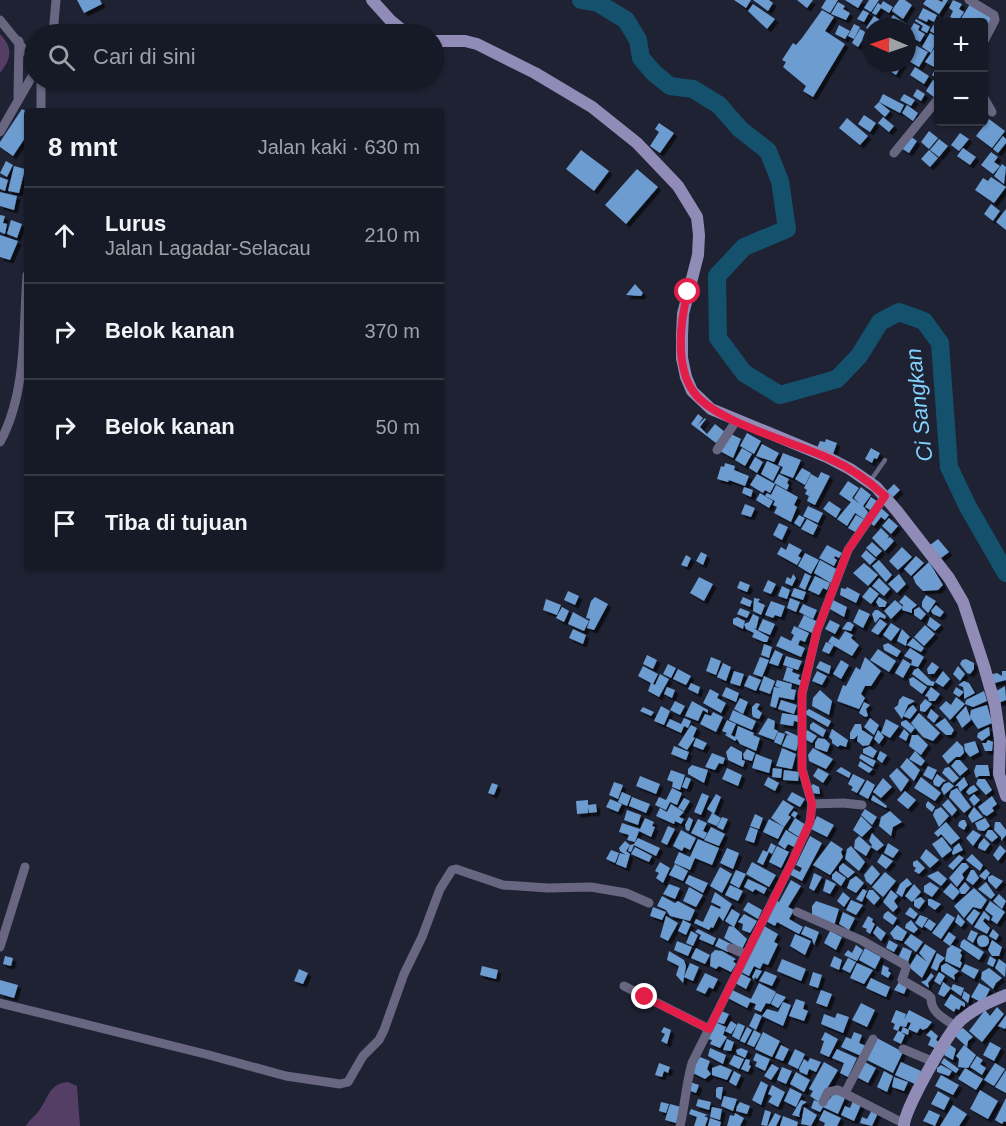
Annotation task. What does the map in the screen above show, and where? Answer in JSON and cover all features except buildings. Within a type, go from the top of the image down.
[{"type":"street","points":[[53,24],[56,0]]},
{"type":"street","points":[[372,0],[395,24]]},
{"type":"street","points":[[969,0],[994,15],[995,20],[988,33]]},
{"type":"street","points":[[0,20],[24,48]]},
{"type":"street","points":[[18,100],[19,41]]},
{"type":"street","points":[[444,41],[465,41],[477,44],[592,106],[637,143],[678,186],[697,217],[699,235],[698,255],[683,314],[682,357],[692,391],[705,405],[736,421],[827,457],[870,483],[881,501],[949,578],[963,602],[972,626],[995,705],[1000,740],[999,774],[1006,796]]},
{"type":"street","points":[[0,132],[24,90]]},
{"type":"street","points":[[41,90],[41,108]]},
{"type":"street","points":[[894,153],[934,105]]},
{"type":"street","points":[[988,105],[992,112]]},
{"type":"street","points":[[0,442],[13,407],[19,380],[24,314]]},
{"type":"street","points":[[717,450],[736,421]]},
{"type":"street","points":[[680,1126],[689,1073],[810,822],[812,804],[802,769],[802,694],[817,631],[848,550],[881,501]]},
{"type":"street","points":[[812,804],[862,805]]},
{"type":"street","points":[[0,947],[25,867]]},
{"type":"street","points":[[0,1003],[286,1076],[340,1084],[348,1082],[363,1056],[379,1040],[440,889],[452,870],[456,869],[503,885],[548,888],[591,887],[626,893],[649,903]]},
{"type":"street","points":[[797,912],[861,940],[904,965],[906,968],[902,980],[928,996],[934,1011],[955,1026]]},
{"type":"street","points":[[731,948],[745,954]]},
{"type":"street","points":[[624,986],[709,1029]]},
{"type":"street","points":[[823,1102],[828,1092],[834,1089],[904,1124],[933,1062],[955,1026],[980,1006],[1006,995]]},
{"type":"street","points":[[845,1094],[873,1039]]},
{"type":"street","points":[[903,1049],[933,1062]]},
{"type":"lane","points":[[870,483],[885,459]]},
{"type":"shaded area","points":[[0,34],[9,49],[9,58],[0,73]]},
{"type":"shaded area","points":[[68,1082],[77,1086],[80,1126],[26,1126],[50,1092],[61,1083]]},
{"type":"waterway","name":"Ci Sangkan","points":[[581,0],[598,3],[626,20],[638,40],[641,58],[654,73],[670,86],[693,89],[719,105],[740,129],[768,151],[780,181],[787,229],[744,247],[717,276],[718,338],[744,373],[780,395],[837,379],[859,356],[880,322],[899,312],[924,321],[940,343],[949,467],[968,507],[1006,573]]},
{"type":"route","points":[[645,997],[709,1029],[791,864],[812,813],[812,804],[802,769],[801,717],[802,694],[817,631],[848,550],[885,496],[850,469],[827,457],[711,410],[698,398],[692,391],[686,376],[682,357],[683,314],[688,292]]}]
